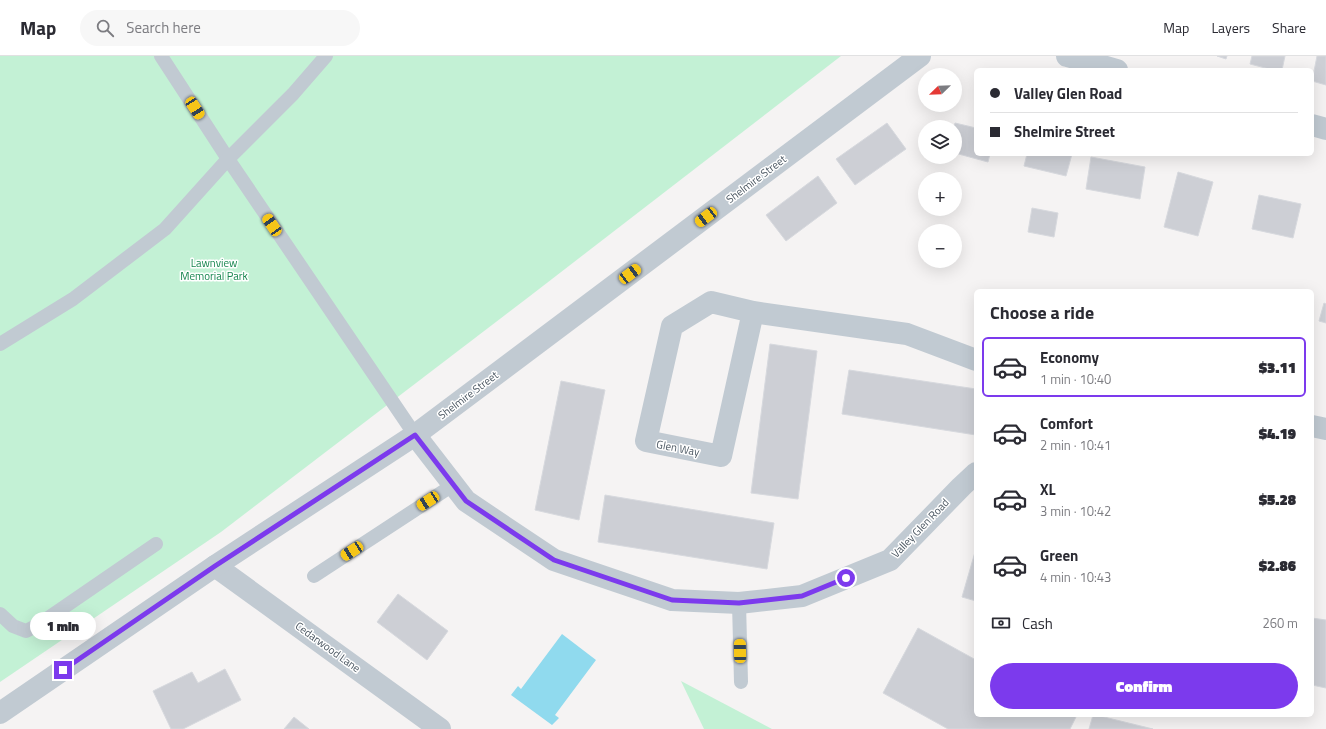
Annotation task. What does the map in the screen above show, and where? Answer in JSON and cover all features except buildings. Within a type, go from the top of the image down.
[{"type":"street","name":"Shelmire Street","points":[[0,713],[215,566],[415,435],[920,56]]},
{"type":"street","points":[[1067,56],[1110,68]]},
{"type":"street","points":[[1314,126],[1326,129]]},
{"type":"street","name":"Glen Way","points":[[752,312],[721,456],[646,442],[672,326],[711,302],[752,312],[907,334],[974,359]]},
{"type":"street","points":[[1314,426],[1326,429]]},
{"type":"street","name":"Valley Glen Road","points":[[415,435],[466,501],[554,560],[672,600],[739,603],[802,596],[890,560],[971,483]]},
{"type":"street","name":"Cedarwood Lane","points":[[215,566],[440,729]]},
{"type":"lane","points":[[161,56],[228,159],[415,435]]},
{"type":"lane","points":[[0,344],[72,299],[165,228],[228,159],[293,94],[326,56]]},
{"type":"lane","points":[[314,576],[453,485]]},
{"type":"lane","points":[[0,614],[13,626],[26,630],[38,625],[156,544]]},
{"type":"lane","points":[[739,603],[741,682]]},
{"type":"green space","name":"Lawnview Memorial Park","points":[[0,56],[841,56],[221,532],[0,682]]},
{"type":"green space","points":[[681,681],[772,729],[704,729]]},
{"type":"water","points":[[562,634],[596,660],[555,715],[559,718],[552,725],[511,695],[518,686],[521,689]]},
{"type":"route","points":[[63,670],[215,566],[415,435],[466,501],[554,560],[672,600],[739,603],[802,596],[846,578]]}]
